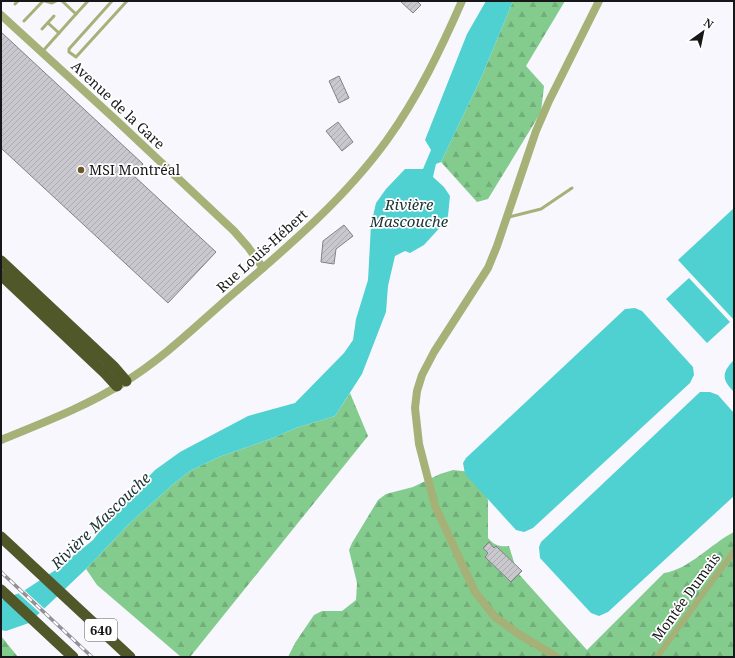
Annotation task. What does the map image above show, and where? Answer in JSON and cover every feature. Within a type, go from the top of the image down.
[{"type":"highway","points":[[1,262],[114,367],[122,384]]},
{"type":"highway","points":[[1,275],[105,373],[122,384]]},
{"type":"highway","name":"640","points":[[1,537],[130,657]]},
{"type":"highway","name":"640","points":[[3,592],[73,657]]},
{"type":"street","name":"Rue Louis-Hébert","points":[[1,440],[82,405],[122,384],[158,358],[313,224],[353,183],[383,146],[409,107],[428,73],[462,1]]},
{"type":"street","points":[[558,657],[520,635],[495,617],[476,592],[435,506],[419,444],[415,408],[417,391],[422,375],[434,352],[488,268],[536,131],[549,101],[600,1]]},
{"type":"street","name":"Avenue de la Gare","points":[[1,15],[234,231],[263,268]]},
{"type":"street","name":"Montée Dumais","points":[[657,657],[734,550]]},
{"type":"lane","points":[[24,21],[44,1],[49,3],[56,1]]},
{"type":"lane","points":[[62,1],[76,14]]},
{"type":"lane","points":[[42,52],[88,1]]},
{"type":"lane","points":[[112,1],[69,49],[69,52],[73,56],[76,57],[127,1]]},
{"type":"lane","points":[[42,28],[54,16]]},
{"type":"lane","points":[[48,23],[59,33]]},
{"type":"lane","points":[[507,217],[541,209],[572,188]]},
{"type":"green space","points":[[513,1],[565,1],[526,66],[544,86],[541,112],[488,199],[477,202],[441,162],[481,78]]},
{"type":"green space","points":[[350,393],[368,436],[190,657],[181,657],[97,585],[86,569],[129,524],[190,471],[219,457],[273,438],[296,428],[335,416]]},
{"type":"green space","points":[[453,470],[471,472],[478,477],[488,500],[488,538],[497,545],[509,546],[517,572],[587,650],[664,573],[673,571],[691,562],[734,532],[734,657],[288,657],[295,643],[314,615],[322,611],[342,611],[356,600],[357,583],[349,550],[378,500],[386,494],[413,487],[440,474]]},
{"type":"green space","points":[[1,636],[18,657],[1,657]]},
{"type":"water","name":"Rivière Mascouche","points":[[486,1],[513,1],[481,78],[441,162],[436,164],[433,177],[444,187],[450,196],[448,216],[445,222],[424,245],[410,253],[405,251],[395,256],[388,286],[386,312],[362,374],[335,416],[296,428],[273,438],[219,457],[190,471],[129,524],[86,569],[29,623],[6,631],[1,630],[1,600],[22,592],[57,569],[93,540],[115,511],[155,470],[180,452],[248,416],[295,403],[344,353],[353,340],[356,319],[368,280],[371,225],[376,203],[386,189],[405,169],[423,169],[431,150],[425,140],[467,34]]},
{"type":"water","points":[[734,208],[734,320],[678,260]]},
{"type":"water","points":[[689,278],[730,322],[707,343],[666,299]]},
{"type":"water","points":[[635,308],[642,311],[693,367],[694,375],[690,383],[533,528],[524,532],[516,530],[465,474],[463,463],[466,458],[625,309]]},
{"type":"water","points":[[734,360],[734,392],[725,380],[725,373]]},
{"type":"water","points":[[700,392],[710,392],[718,395],[734,413],[734,496],[608,612],[599,616],[591,613],[540,558],[539,547],[541,542]]},
{"type":"pier","points":[[23,589],[46,610],[41,614],[17,592]]},
{"type":"building","points":[[400,1],[417,1],[421,5],[413,13]]},
{"type":"building","name":"MSI Montréal","points":[[1,32],[143,164],[133,175],[216,252],[168,303],[1,148]]},
{"type":"building","points":[[339,76],[349,98],[339,103],[329,81]]},
{"type":"building","points":[[338,122],[353,142],[342,151],[326,131]]},
{"type":"building","points":[[344,225],[353,236],[336,249],[334,264],[321,262],[323,241]]},
{"type":"building","points":[[489,542],[494,548],[496,546],[522,571],[511,582],[485,557],[488,553],[483,548]]},
{"type":"railway","points":[[1,572],[92,657]]},
{"type":"place","name":"MSI Montréal","points":[[81,170]]}]
